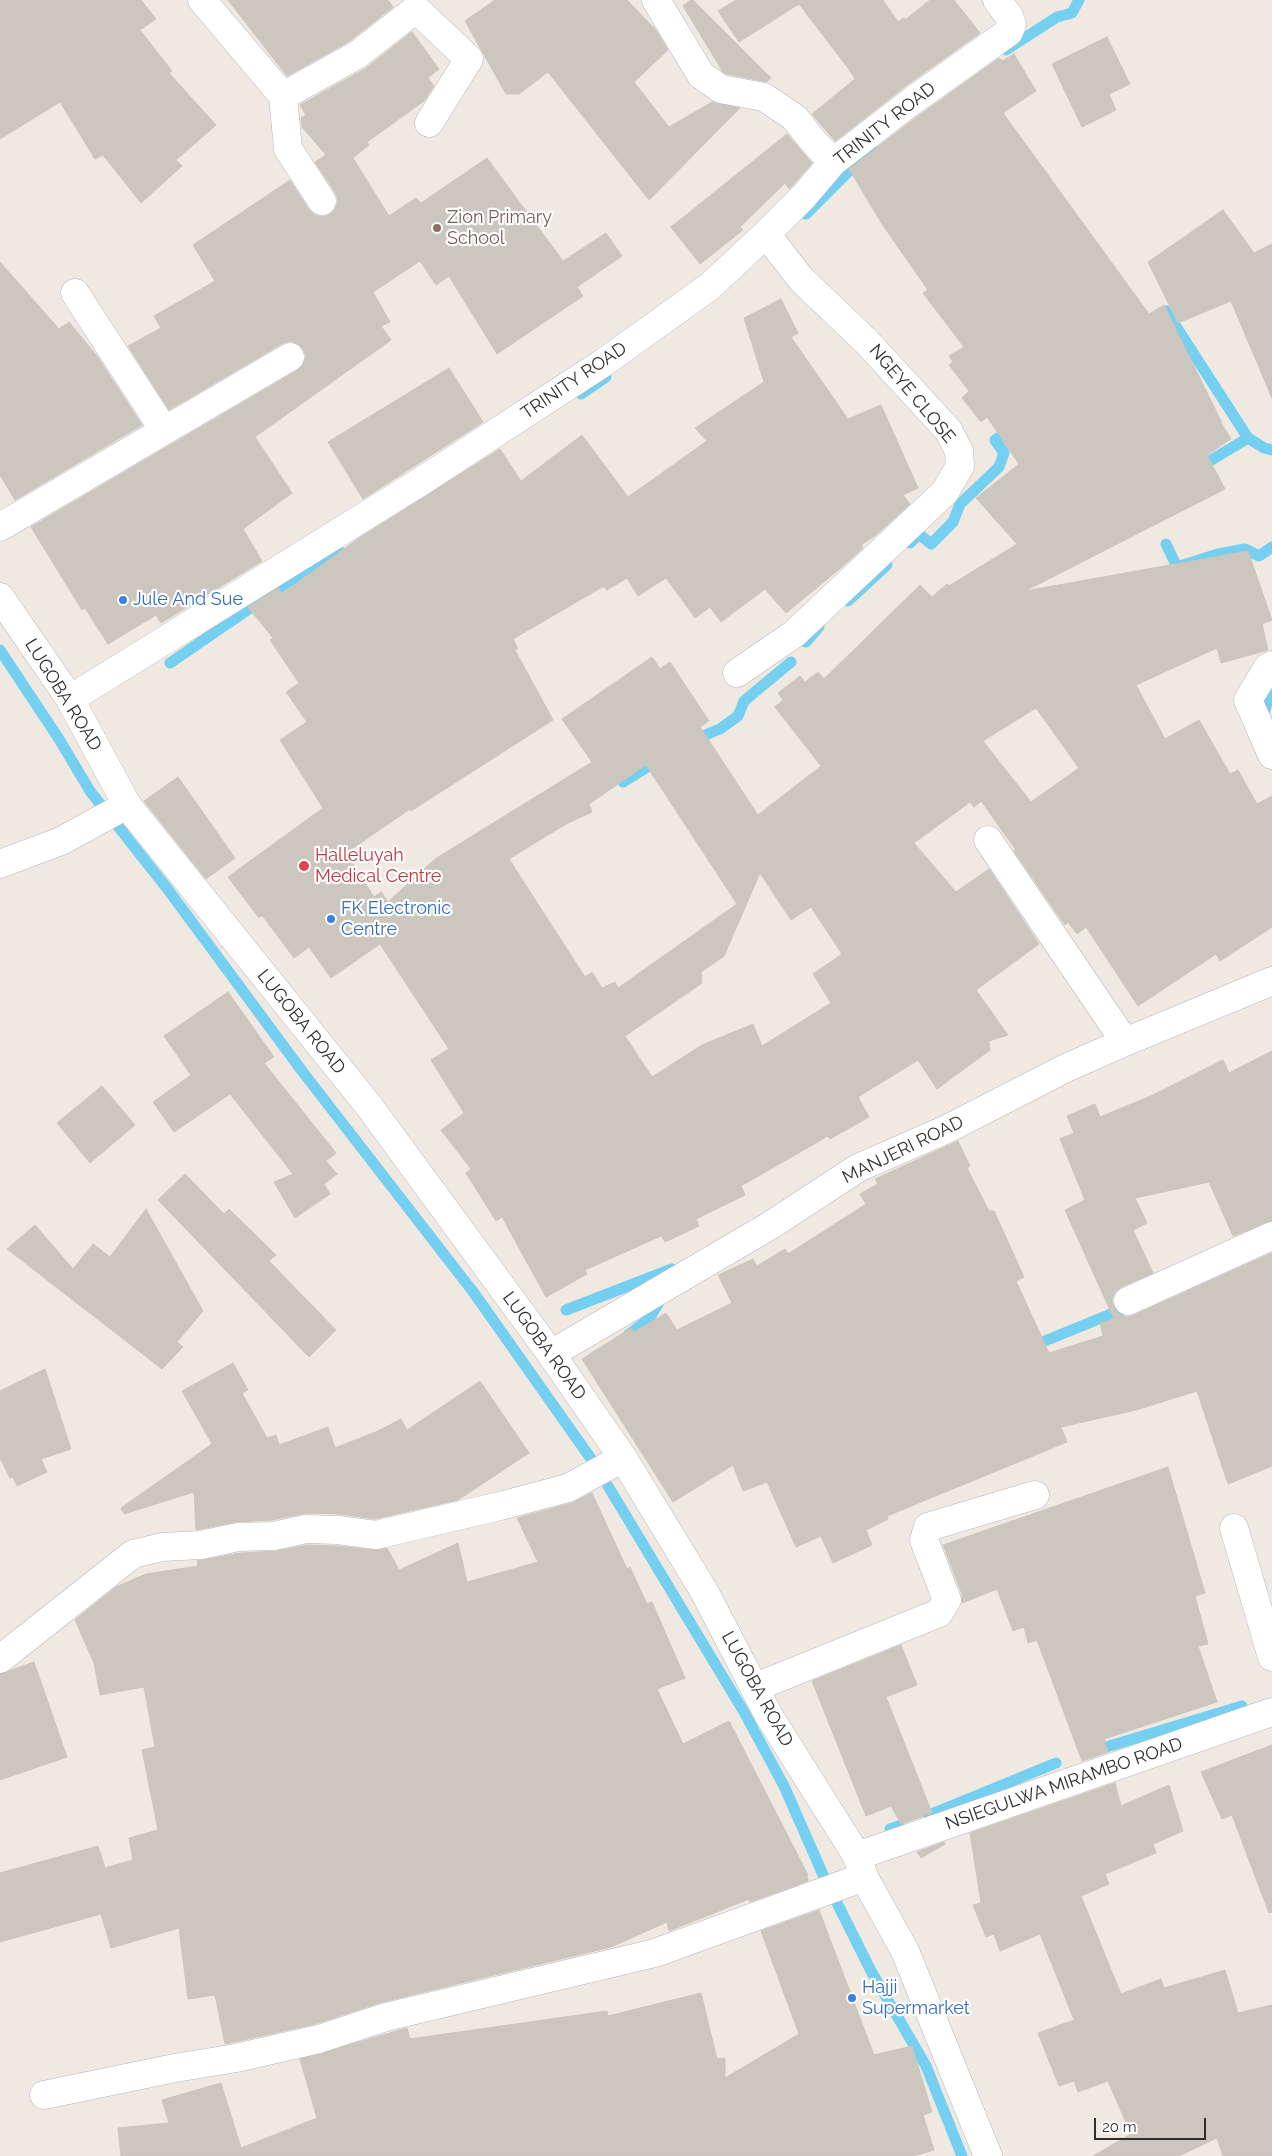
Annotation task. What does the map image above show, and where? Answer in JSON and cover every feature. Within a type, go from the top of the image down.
[{"type":"street","points":[[202,0],[283,96],[288,149],[322,201]]},
{"type":"street","points":[[656,0],[701,75],[721,89],[764,97],[795,118],[812,141],[833,162]]},
{"type":"street","name":"TRINITY ROAD","points":[[70,700],[417,484],[604,363],[709,287],[804,196],[833,162],[912,101],[1009,32],[1012,24],[1009,16],[997,0]]},
{"type":"street","points":[[283,96],[357,55],[416,9],[469,59],[429,123]]},
{"type":"street","name":"NGEYE CLOSE","points":[[737,673],[794,634],[945,492],[960,466],[959,451],[948,430],[868,342],[801,278],[766,234]]},
{"type":"street","points":[[75,293],[164,430]]},
{"type":"street","points":[[0,527],[290,357]]},
{"type":"street","name":"LUGOBA ROAD","points":[[0,597],[70,700],[127,805],[369,1106],[551,1354],[623,1458],[704,1591],[770,1716],[861,1867],[905,1951],[988,2156]]},
{"type":"street","points":[[1272,665],[1268,667],[1248,700],[1272,755]]},
{"type":"street","points":[[0,864],[61,842],[127,805]]},
{"type":"street","points":[[988,840],[1125,1042]]},
{"type":"street","name":"MANJERI ROAD","points":[[551,1354],[771,1225],[858,1168],[947,1129],[1066,1068],[1272,981]]},
{"type":"street","points":[[1128,1301],[1272,1236]]},
{"type":"street","points":[[0,1659],[134,1554],[162,1547],[202,1544],[238,1537],[274,1536],[306,1529],[338,1530],[376,1535],[568,1488],[623,1458]]},
{"type":"street","points":[[756,1687],[939,1613],[947,1600],[924,1540],[928,1527],[1035,1495]]},
{"type":"street","points":[[1234,1528],[1272,1657]]},
{"type":"street","name":"NSIEGULWA MIRAMBO ROAD","points":[[44,2095],[175,2068],[236,2058],[320,2039],[386,2017],[655,1953],[861,1867],[1272,1712]]},
{"type":"building","points":[[0,0],[141,0],[156,19],[140,30],[172,71],[169,73],[216,125],[176,160],[182,166],[141,203],[103,155],[95,159],[60,102],[0,139]]},
{"type":"building","points":[[228,0],[388,0],[393,7],[348,42],[287,76]]},
{"type":"building","points":[[495,0],[627,0],[656,30],[668,50],[634,82],[669,127],[712,102],[740,108],[649,200],[548,72],[519,94],[506,94],[465,21]]},
{"type":"building","points":[[691,0],[771,78],[767,82],[723,72],[683,6]]},
{"type":"building","points":[[736,0],[883,0],[898,22],[904,18],[905,20],[930,0],[954,0],[980,33],[903,88],[835,141],[812,114],[855,79],[848,68],[799,4],[739,42],[718,11]]},
{"type":"building","points":[[412,32],[439,69],[428,78],[434,86],[424,101],[367,142],[369,145],[353,158],[389,216],[416,198],[421,203],[487,158],[563,261],[606,233],[622,256],[577,287],[583,296],[497,354],[449,276],[436,285],[420,261],[373,292],[390,322],[381,326],[391,340],[255,437],[292,493],[243,529],[262,561],[161,623],[156,615],[108,644],[85,608],[82,610],[31,527],[298,370],[303,365],[306,356],[303,349],[298,344],[290,341],[283,343],[169,410],[128,346],[161,328],[154,316],[215,281],[193,245],[290,180],[309,210],[315,215],[323,217],[331,214],[336,208],[338,200],[335,192],[315,162],[326,155],[302,127],[301,118],[306,115],[300,105],[365,69]]},
{"type":"building","points":[[1107,37],[1130,84],[1109,94],[1116,110],[1082,127],[1052,64]]},
{"type":"building","points":[[1014,54],[1036,91],[1003,113],[1149,314],[1164,305],[1221,423],[1231,439],[1207,455],[1225,489],[1025,591],[1248,551],[1272,620],[1262,624],[1268,650],[1221,663],[1217,648],[1136,685],[1165,739],[1199,720],[1230,774],[1238,770],[1257,804],[1272,796],[1272,927],[1220,961],[1216,954],[1138,1006],[1086,927],[1077,934],[1068,922],[1065,925],[981,801],[974,807],[970,802],[914,843],[956,892],[989,869],[1039,944],[976,990],[1008,1035],[989,1041],[990,1050],[937,1089],[918,1060],[858,1097],[869,1117],[830,1139],[828,1136],[741,1186],[745,1195],[696,1219],[699,1226],[665,1242],[661,1236],[585,1270],[587,1274],[546,1297],[502,1217],[496,1221],[466,1173],[471,1169],[441,1130],[464,1113],[431,1060],[449,1049],[380,944],[331,978],[309,947],[294,958],[262,915],[259,918],[228,877],[323,808],[280,740],[307,722],[286,692],[299,683],[270,640],[273,638],[248,607],[278,588],[282,594],[359,538],[500,449],[521,481],[582,435],[628,497],[707,441],[695,428],[764,382],[744,318],[781,299],[798,333],[791,337],[848,419],[881,405],[918,488],[903,495],[910,504],[876,535],[861,545],[863,548],[842,567],[786,613],[765,589],[721,622],[710,607],[695,618],[666,578],[638,596],[627,578],[607,590],[604,586],[513,639],[518,649],[515,650],[553,720],[411,811],[410,809],[346,853],[374,897],[381,892],[388,902],[435,859],[592,762],[562,719],[652,657],[660,669],[670,662],[709,721],[700,727],[758,815],[821,766],[775,707],[783,700],[778,693],[800,676],[805,682],[818,672],[824,679],[920,585],[932,597],[947,584],[949,586],[1017,544],[976,498],[1019,464],[987,417],[981,422],[962,398],[969,391],[949,365],[953,362],[949,356],[964,347],[923,293],[928,290],[882,224],[849,169],[999,58],[1002,61]],"holes":[[[1036,708],[1079,768],[1031,802],[983,741]],[[646,765],[737,904],[618,988],[615,982],[602,988],[592,972],[585,977],[509,859],[566,824],[592,812],[589,804]],[[760,873],[791,920],[811,907],[842,954],[813,974],[831,1003],[762,1046],[753,1024],[702,1045],[652,1077],[625,1036],[702,983],[701,972],[724,956]]]},
{"type":"building","points":[[787,134],[812,163],[789,189],[785,183],[740,227],[743,230],[700,264],[671,227]]},
{"type":"building","points":[[1223,210],[1254,253],[1272,244],[1272,398],[1231,301],[1178,323],[1148,262]]},
{"type":"building","points":[[0,262],[59,329],[69,322],[97,356],[142,425],[15,500],[0,475]]},
{"type":"building","points":[[449,368],[483,422],[363,499],[328,442]]},
{"type":"building","points":[[178,777],[235,858],[206,879],[144,801]]},
{"type":"building","points":[[228,992],[274,1057],[264,1063],[336,1153],[326,1161],[337,1174],[324,1184],[330,1194],[295,1218],[274,1182],[293,1174],[230,1094],[174,1132],[153,1102],[191,1075],[164,1036]]},
{"type":"building","points":[[1272,1051],[1272,1221],[1233,1236],[1209,1182],[1135,1198],[1147,1223],[1133,1230],[1153,1273],[1121,1287],[1115,1292],[1112,1300],[1114,1308],[1119,1314],[1127,1317],[1134,1315],[1272,1253],[1272,1466],[1228,1484],[1197,1391],[1136,1410],[1061,1427],[1067,1442],[887,1516],[888,1519],[866,1530],[872,1545],[833,1563],[821,1536],[796,1547],[767,1482],[743,1491],[733,1465],[673,1502],[582,1359],[631,1328],[634,1332],[666,1313],[677,1330],[732,1303],[718,1275],[753,1259],[757,1266],[785,1249],[788,1254],[866,1204],[860,1194],[878,1184],[875,1179],[958,1141],[970,1166],[967,1168],[989,1211],[994,1211],[1024,1277],[1016,1281],[1049,1353],[1103,1336],[1100,1323],[1114,1319],[1065,1210],[1085,1200],[1060,1139],[1074,1133],[1067,1116],[1095,1104],[1100,1117],[1153,1095],[1223,1060],[1229,1073]]},
{"type":"building","points":[[102,1086],[135,1125],[90,1163],[57,1123]]},
{"type":"building","points":[[185,1174],[224,1214],[229,1209],[276,1255],[269,1261],[336,1330],[309,1357],[158,1200]]},
{"type":"building","points":[[146,1209],[203,1311],[177,1342],[183,1347],[162,1369],[7,1249],[35,1225],[73,1269],[93,1244],[110,1257]]},
{"type":"building","points":[[233,1363],[248,1390],[242,1393],[267,1438],[276,1435],[279,1445],[328,1427],[335,1448],[378,1431],[401,1419],[407,1430],[480,1381],[529,1453],[458,1500],[375,1519],[340,1514],[306,1513],[272,1520],[235,1522],[196,1530],[194,1492],[124,1514],[121,1508],[212,1444],[182,1391]]},
{"type":"building","points":[[45,1369],[71,1449],[41,1459],[47,1472],[17,1486],[13,1477],[10,1478],[0,1458],[0,1391]]},
{"type":"building","points":[[1168,1467],[1205,1593],[1195,1596],[1208,1644],[1198,1646],[1217,1702],[1104,1739],[1108,1752],[1082,1761],[1037,1640],[1028,1643],[1024,1627],[1013,1631],[997,1589],[962,1603],[962,1594],[943,1545]]},
{"type":"building","points":[[592,1493],[627,1569],[630,1567],[647,1604],[652,1602],[685,1678],[657,1689],[683,1744],[729,1721],[808,1875],[808,1881],[750,1902],[749,1899],[669,1931],[667,1922],[611,1947],[382,2002],[315,2024],[225,2044],[215,1995],[188,1999],[179,1928],[111,1948],[101,1914],[0,1942],[0,1873],[98,1846],[105,1868],[133,1860],[129,1838],[158,1830],[142,1750],[155,1747],[144,1687],[100,1695],[94,1663],[75,1620],[116,1587],[146,1574],[198,1566],[197,1561],[240,1553],[277,1551],[307,1545],[374,1550],[387,1548],[399,1570],[458,1543],[467,1582],[538,1562],[517,1518],[572,1503]]},
{"type":"building","points":[[901,1645],[917,1685],[886,1697],[932,1813],[901,1824],[891,1806],[866,1816],[812,1681]]},
{"type":"building","points":[[34,1662],[67,1757],[0,1780],[0,1674]]},
{"type":"building","points":[[1272,1745],[1272,1912],[1269,1913],[1232,1815],[1222,1819],[1201,1772]]},
{"type":"building","points":[[1115,1783],[1121,1806],[1169,1785],[1183,1831],[1153,1844],[1156,1853],[1105,1874],[1109,1884],[1081,1896],[1121,1994],[1161,1979],[1164,1988],[1225,1970],[1238,2013],[1272,2005],[1272,2156],[1223,2156],[1217,2138],[1179,2156],[1093,2156],[1131,2134],[1108,2081],[1078,2092],[1074,2081],[1059,2086],[1038,2033],[1074,2020],[1040,1934],[1000,1951],[994,1934],[986,1937],[973,1905],[981,1903],[970,1833]]},
{"type":"building","points":[[944,1842],[945,1844],[921,1858],[917,1852]]},
{"type":"building","points":[[819,1910],[874,2055],[912,2046],[932,2112],[923,2115],[934,2150],[914,2156],[121,2156],[118,2128],[169,2123],[162,2100],[221,2083],[241,2148],[317,2118],[300,2059],[407,2028],[410,2039],[607,2011],[608,2016],[701,1993],[717,2059],[725,2058],[725,2078],[799,2034],[761,1931]]},
{"type":"waterway","points":[[1006,50],[1057,17],[1072,13],[1079,0]]},
{"type":"waterway","points":[[806,214],[872,148]]},
{"type":"waterway","points":[[1166,311],[1248,438],[1264,448],[1272,450]]},
{"type":"waterway","points":[[581,394],[606,377]]},
{"type":"waterway","points":[[910,543],[919,534],[931,544],[953,522],[960,504],[999,467],[1004,453],[995,440],[1011,429]]},
{"type":"waterway","points":[[1198,468],[1248,438]]},
{"type":"waterway","points":[[1166,544],[1177,567],[1218,554],[1245,549],[1259,556],[1272,547]]},
{"type":"waterway","points":[[170,663],[338,548]]},
{"type":"waterway","points":[[848,601],[887,565]]},
{"type":"waterway","points":[[806,642],[819,627]]},
{"type":"waterway","points":[[0,650],[59,739],[90,791],[166,887],[302,1071],[474,1293],[594,1463]]},
{"type":"waterway","points":[[693,740],[720,729],[738,716],[744,701],[791,662]]},
{"type":"waterway","points":[[1265,721],[1263,716],[1272,687]]},
{"type":"waterway","points":[[623,782],[660,759]]},
{"type":"waterway","points":[[566,1310],[672,1269]]},
{"type":"waterway","points":[[628,1335],[649,1319],[663,1296]]},
{"type":"waterway","points":[[1030,1347],[1133,1305]]},
{"type":"waterway","points":[[608,1486],[744,1712],[784,1786],[824,1877],[871,1971],[926,2066],[962,2156]]},
{"type":"waterway","points":[[1093,1751],[1242,1706]]},
{"type":"waterway","points":[[929,1815],[1056,1763]]},
{"type":"waterway","points":[[890,1829],[899,1826]]},
{"type":"place","name":"Zion Primary School","points":[[437,228]]},
{"type":"place","name":"Jule And Sue","points":[[123,600]]},
{"type":"place","name":"Halleluyah Medical Centre","points":[[304,866]]},
{"type":"place","name":"FK Electronic Centre","points":[[331,919]]},
{"type":"place","name":"Hajji Supermarket","points":[[852,1998]]}]
